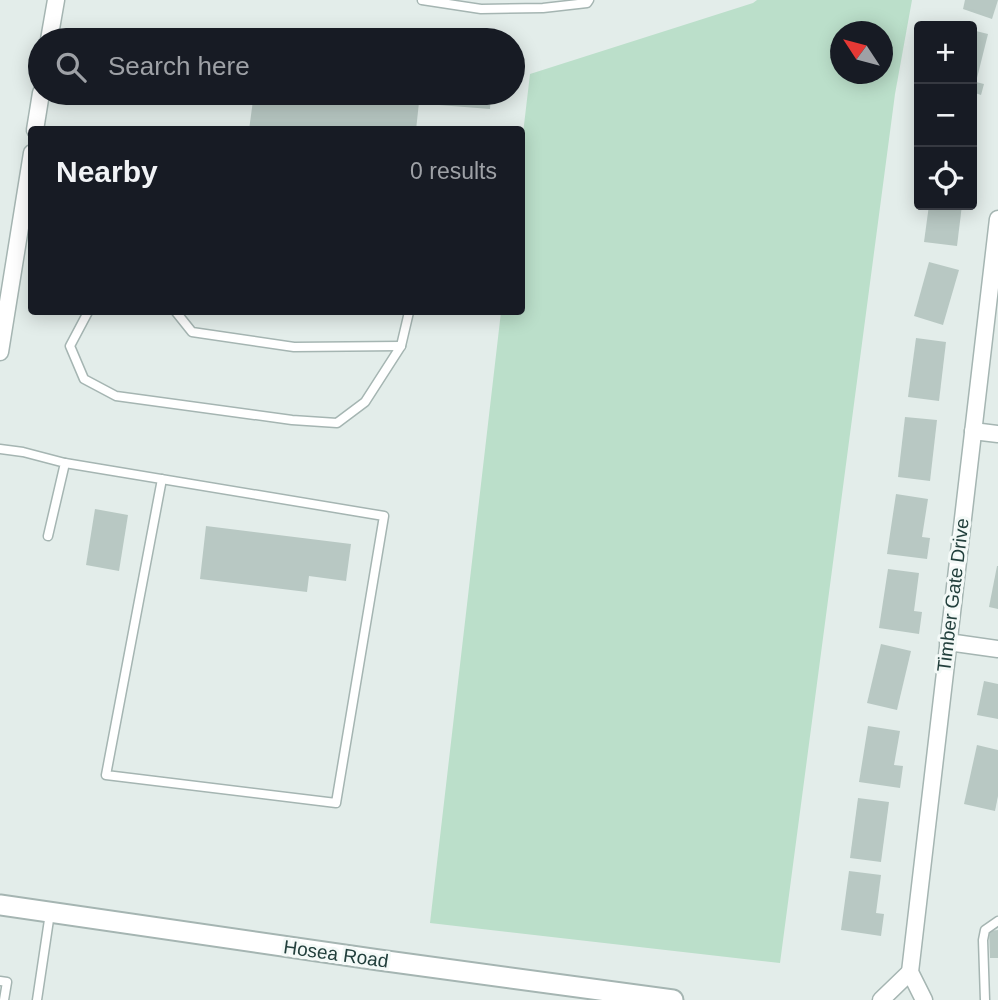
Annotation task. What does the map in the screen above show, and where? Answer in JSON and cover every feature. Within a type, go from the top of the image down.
[{"type":"street","points":[[51,28],[55,0]]},
{"type":"street","points":[[36,126],[39,105]]},
{"type":"street","points":[[0,348],[5,282],[28,171]]},
{"type":"street","name":"Timber Gate Drive","points":[[910,972],[998,219]]},
{"type":"street","points":[[973,431],[998,434]]},
{"type":"street","points":[[948,642],[998,649]]},
{"type":"street","name":"Hosea Road","points":[[0,905],[673,1000]]},
{"type":"street","points":[[881,1000],[910,972],[924,1000]]},
{"type":"lane","points":[[422,0],[481,9],[543,8],[587,3],[589,0]]},
{"type":"lane","points":[[86,315],[70,346],[84,379],[116,396],[292,420],[337,423],[365,402],[401,346],[408,315]]},
{"type":"lane","points":[[178,315],[192,332],[229,338],[294,347],[401,346]]},
{"type":"lane","points":[[0,449],[65,463],[162,479],[384,516],[336,803],[106,775],[162,479]]},
{"type":"lane","points":[[48,536],[65,463]]},
{"type":"lane","points":[[37,1000],[50,912]]},
{"type":"lane","points":[[985,1000],[983,940],[985,930],[998,921]]},
{"type":"lane","points":[[0,981],[7,982],[4,1000]]},
{"type":"green space","points":[[757,0],[912,0],[895,94],[780,963],[430,923],[501,315],[525,315],[524,126],[530,74]]},
{"type":"building","points":[[965,0],[998,0],[992,19],[963,9]]},
{"type":"building","points":[[977,31],[988,34],[977,78]]},
{"type":"building","points":[[977,82],[984,84],[981,95],[977,94]]},
{"type":"building","points":[[252,105],[419,105],[416,126],[250,126]]},
{"type":"building","points":[[439,105],[490,105],[490,109]]},
{"type":"building","points":[[928,210],[961,210],[957,246],[924,242]]},
{"type":"building","points":[[929,262],[959,270],[943,325],[914,316]]},
{"type":"building","points":[[916,338],[946,342],[939,401],[908,397]]},
{"type":"building","points":[[905,417],[937,420],[930,481],[898,477]]},
{"type":"building","points":[[896,494],[928,499],[922,537],[930,538],[927,559],[887,554]]},
{"type":"building","points":[[95,509],[128,515],[119,571],[86,565]]},
{"type":"building","points":[[206,526],[351,544],[346,581],[309,576],[307,592],[200,579]]},
{"type":"building","points":[[998,566],[998,609],[989,607]]},
{"type":"building","points":[[888,569],[919,573],[914,611],[922,612],[919,634],[879,628]]},
{"type":"building","points":[[881,644],[911,651],[897,710],[867,703]]},
{"type":"building","points":[[984,681],[998,684],[998,719],[977,715]]},
{"type":"building","points":[[868,726],[900,731],[894,765],[903,766],[900,788],[859,782]]},
{"type":"building","points":[[977,745],[998,750],[998,796],[995,811],[964,804]]},
{"type":"building","points":[[858,798],[889,802],[881,862],[850,858]]},
{"type":"building","points":[[849,871],[881,875],[876,913],[884,914],[881,936],[841,930]]},
{"type":"building","points":[[998,930],[998,958],[990,958],[989,931]]}]
